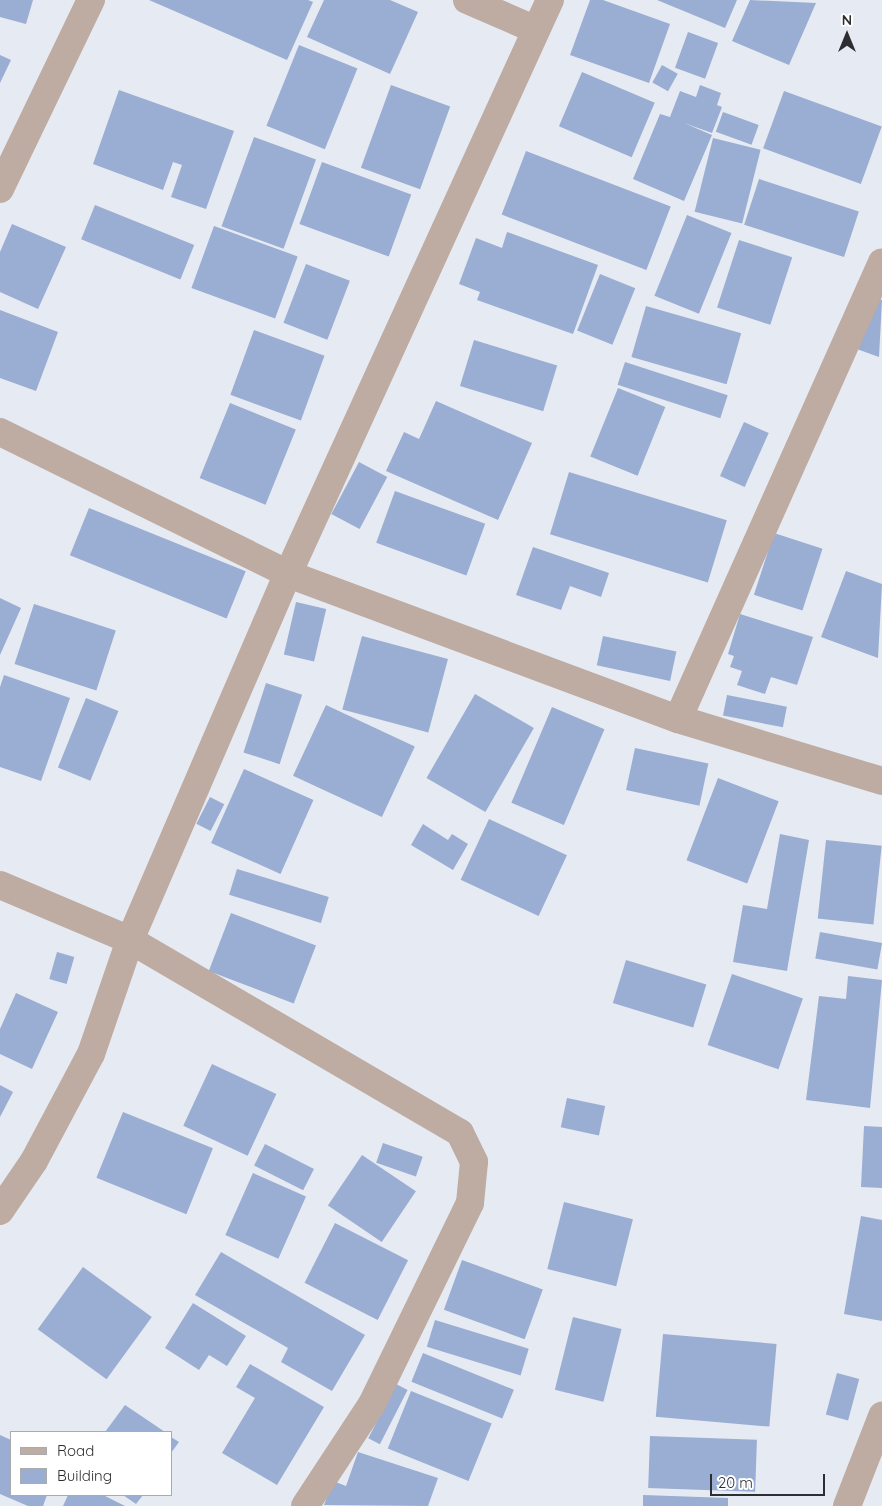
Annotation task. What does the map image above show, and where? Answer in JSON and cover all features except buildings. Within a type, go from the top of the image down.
[{"type":"street","points":[[0,189],[91,0]]},
{"type":"street","points":[[467,0],[534,29]]},
{"type":"street","points":[[0,1211],[34,1161],[91,1054],[130,940],[288,574],[534,29],[550,0]]},
{"type":"street","points":[[678,719],[882,262]]},
{"type":"street","points":[[0,432],[288,574],[678,719],[882,781]]},
{"type":"street","points":[[0,885],[130,940],[460,1133],[474,1162],[470,1204],[372,1404],[305,1506]]},
{"type":"street","points":[[847,1506],[882,1416]]}]
